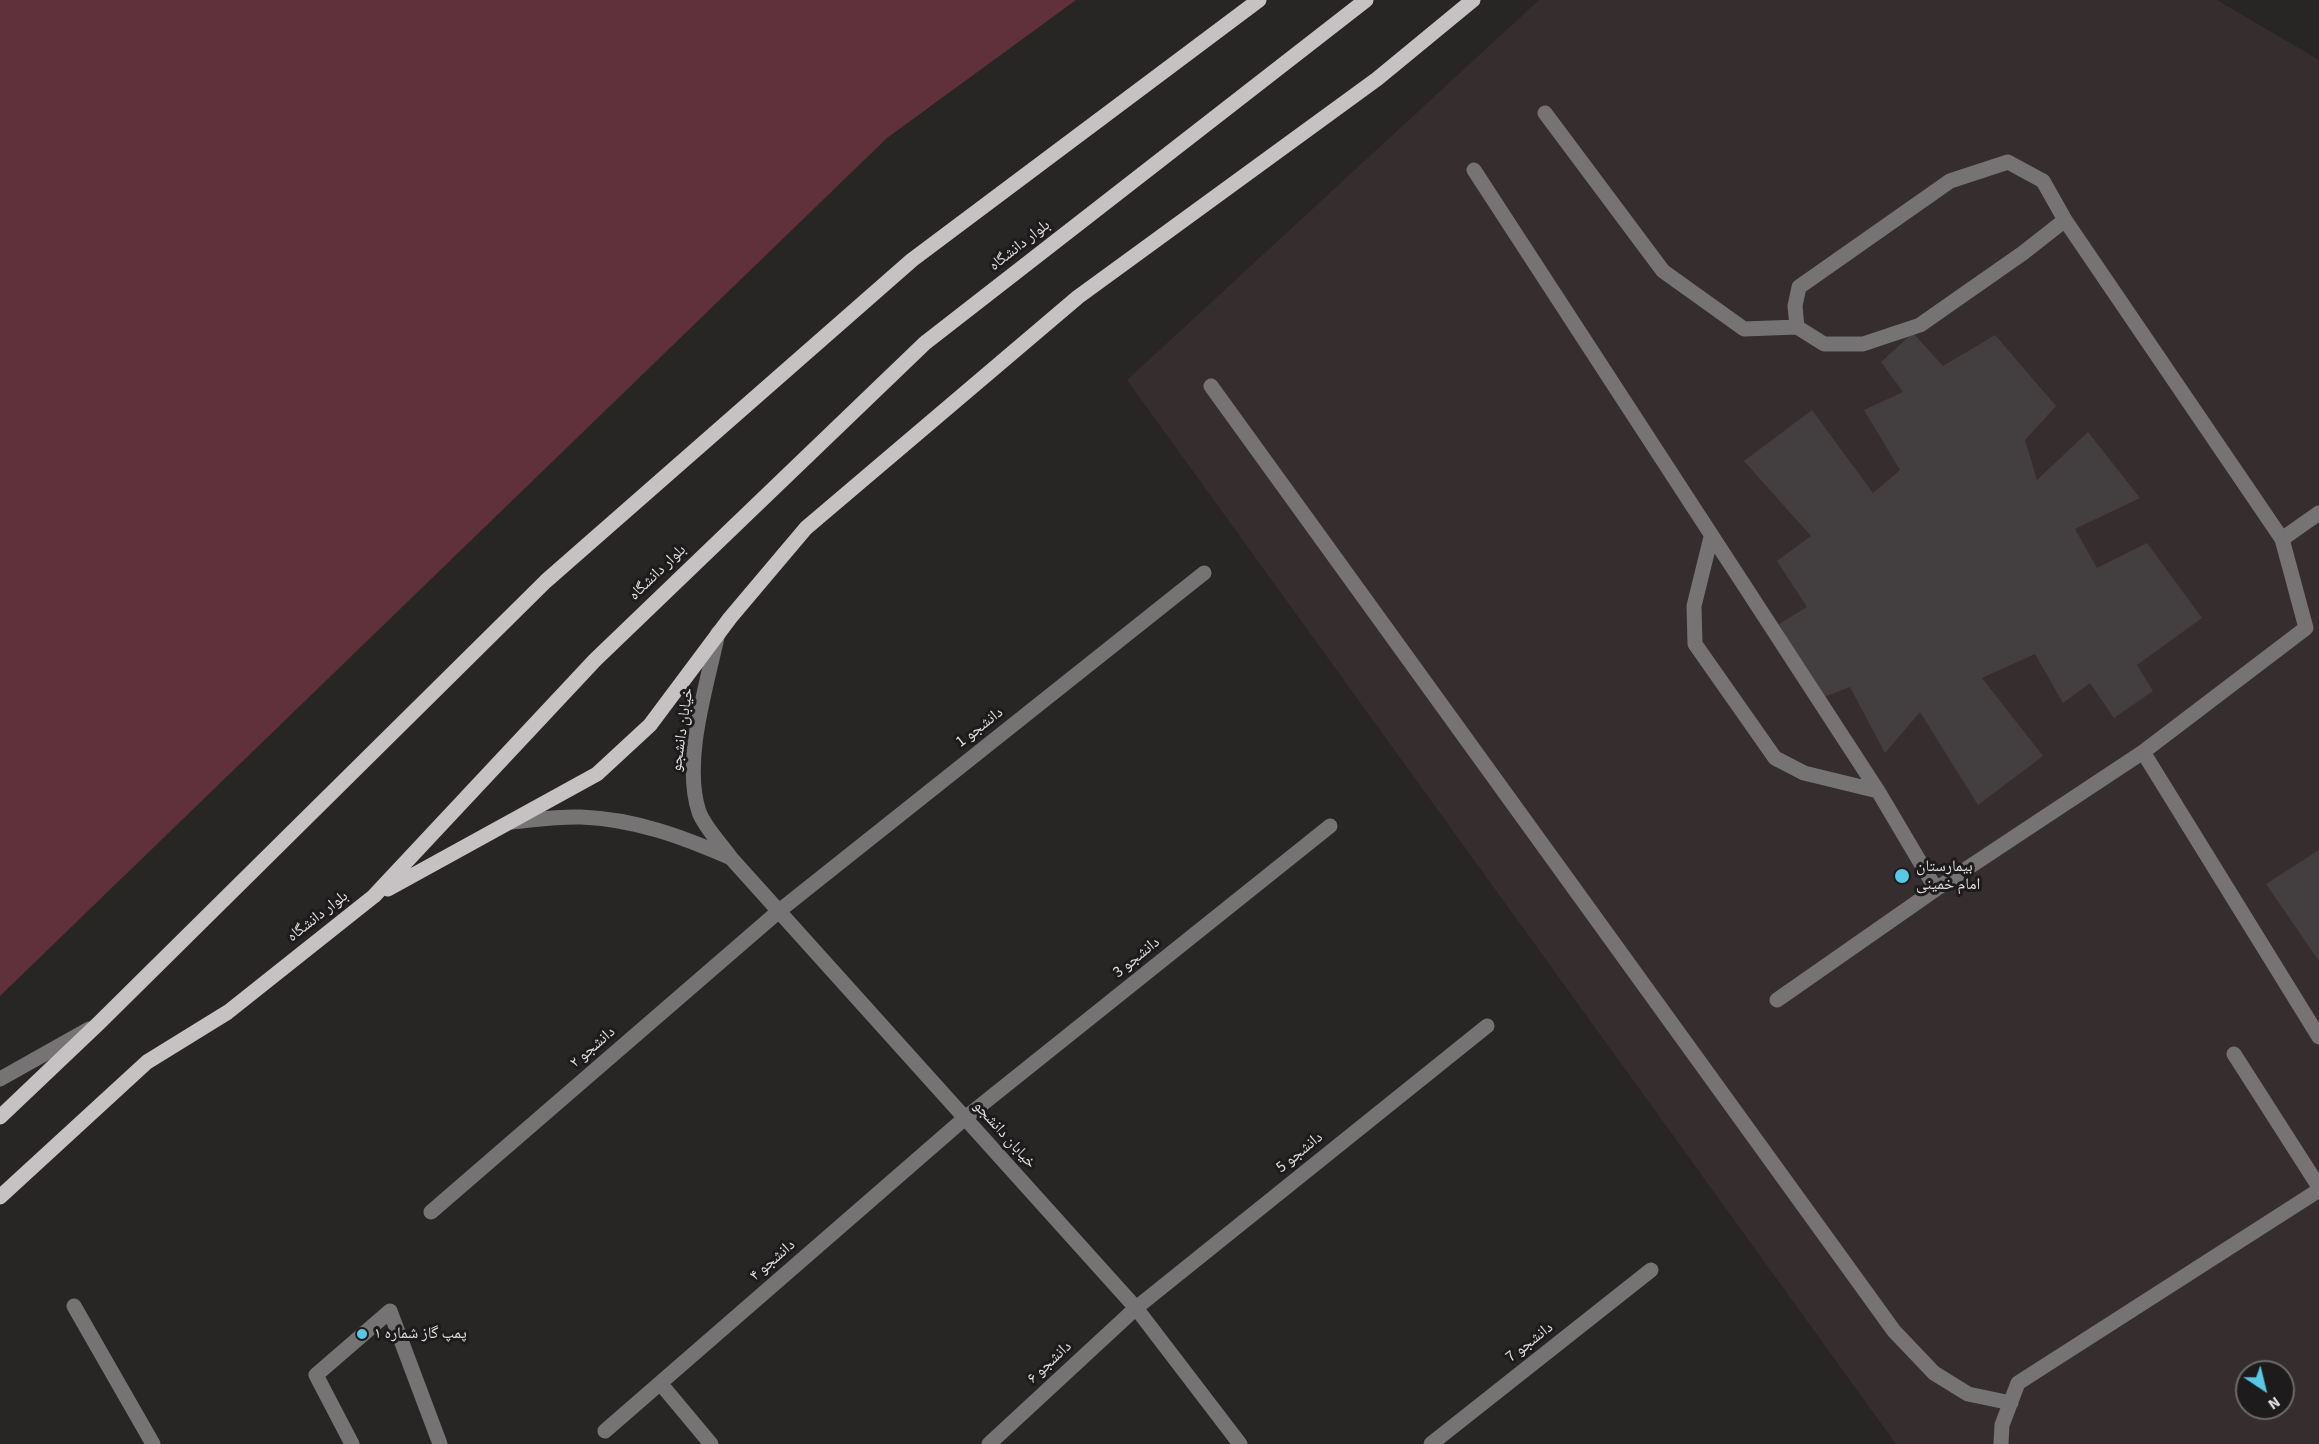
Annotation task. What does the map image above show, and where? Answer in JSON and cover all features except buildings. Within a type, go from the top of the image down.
[{"type":"main road","points":[[0,1117],[99,1023],[546,581],[912,260],[1259,0]]},
{"type":"main road","name":"بلوار دانشگاه","points":[[0,1197],[147,1062],[228,1012],[374,896],[595,660],[925,343],[1366,0]]},
{"type":"main road","points":[[374,896],[597,774],[650,725],[718,633],[806,528],[1078,297],[1377,79],[1473,0]]},
{"type":"street","points":[[1545,113],[1663,271],[1744,329],[1797,327],[1824,344],[1863,344],[1920,325],[2023,253],[2065,220]]},
{"type":"street","points":[[1777,1000],[1936,890],[2143,752],[2306,628],[2282,539],[2065,220],[2043,181],[2008,162],[1950,182],[1799,287],[1795,306],[1797,327]]},
{"type":"street","points":[[1474,170],[1878,791],[1936,890]]},
{"type":"street","points":[[1211,386],[1894,1331],[1934,1373],[1968,1394],[2011,1403]]},
{"type":"street","points":[[2282,539],[2319,513]]},
{"type":"street","points":[[1711,537],[1694,606],[1695,644],[1775,758],[1804,773],[1878,791]]},
{"type":"street","name":"دانشجو 1","points":[[779,911],[1204,573]]},
{"type":"street","name":"خیابان دانشجو","points":[[718,633],[698,732],[693,777],[700,814],[731,858],[1136,1308],[1240,1444]]},
{"type":"street","points":[[2143,752],[2319,1036]]},
{"type":"street","name":"خیابان دانشجو","points":[[512,822],[580,816],[629,822],[680,836],[731,858]]},
{"type":"street","name":"دانشجو 3","points":[[965,1118],[1330,826]]},
{"type":"street","name":"دانشجو ۲","points":[[431,1212],[779,911]]},
{"type":"street","points":[[0,1079],[99,1023]]},
{"type":"street","name":"دانشجو 5","points":[[1136,1308],[1487,1026]]},
{"type":"street","points":[[2001,1444],[2002,1425],[2018,1383],[2319,1188],[2234,1054]]},
{"type":"street","name":"دانشجو ۴","points":[[604,1431],[965,1118]]},
{"type":"street","name":"دانشجو 7","points":[[1431,1444],[1651,1270]]},
{"type":"street","points":[[74,1306],[153,1444]]},
{"type":"street","name":"دانشجو ۶","points":[[988,1444],[1136,1308]]},
{"type":"street","points":[[352,1444],[316,1375],[390,1311],[440,1444]]},
{"type":"street","points":[[660,1383],[711,1444]]},
{"type":"shaded area","points":[[0,0],[1076,0],[887,138],[0,996]]},
{"type":"shaded area","name":"بیمارستان امام خمینی","points":[[1539,0],[2217,0],[2319,60],[2319,1444],[1896,1444],[1127,380]]},
{"type":"place","name":"بیمارستان امام خمینی","points":[[1902,876]]},
{"type":"place","name":"پمپ گاز شماره ۱","points":[[362,1334]]}]
